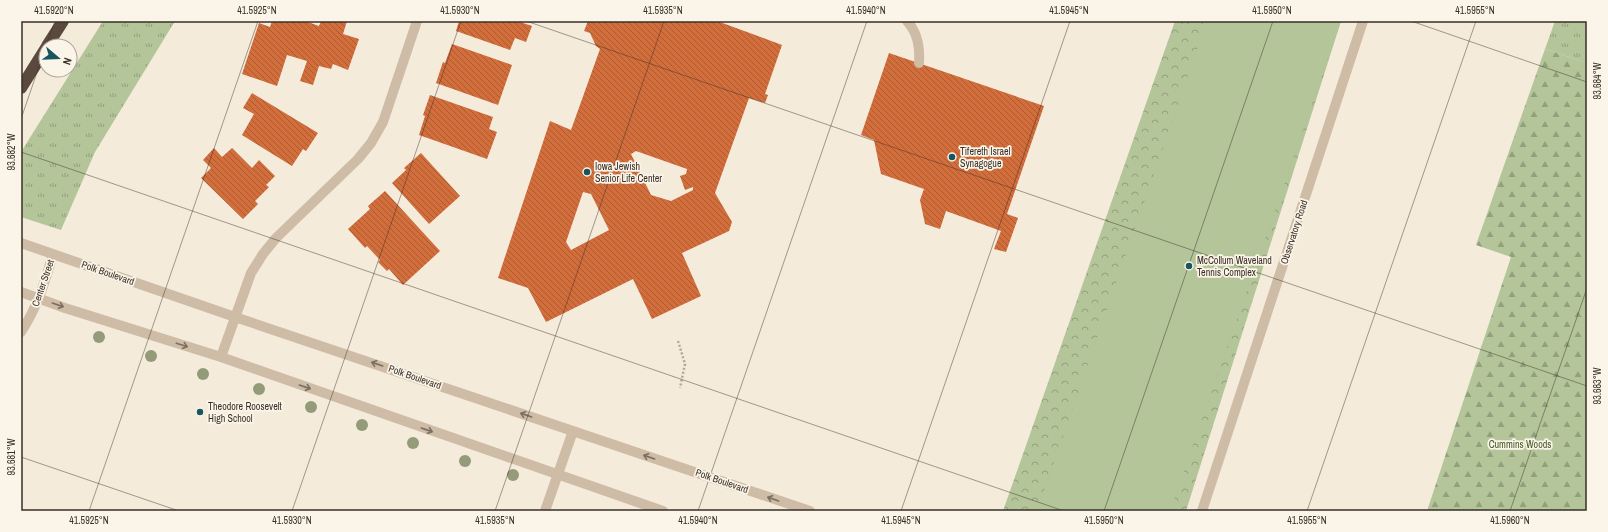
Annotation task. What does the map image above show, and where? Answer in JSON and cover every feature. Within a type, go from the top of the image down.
[{"type":"highway","points":[[53,38],[63,21]]},
{"type":"highway","points":[[21,88],[38,61]]},
{"type":"street","points":[[221,358],[251,273],[263,254],[276,238],[358,159],[371,143],[383,122],[417,21]]},
{"type":"street","points":[[907,21],[916,34],[920,50],[919,63]]},
{"type":"street","name":"Observatory Road","points":[[1202,511],[1363,21]]},
{"type":"street","name":"Polk Boulevard","points":[[21,243],[235,317],[810,511]]},
{"type":"street","name":"Center Street","points":[[21,332],[31,317],[39,299],[53,254]]},
{"type":"street","points":[[21,292],[221,358],[663,511]]},
{"type":"street","points":[[545,511],[573,431]]},
{"type":"path","points":[[678,342],[685,364],[680,388]]},
{"type":"green space","points":[[103,21],[175,21],[95,152],[61,230],[21,217],[21,152],[67,78],[78,78],[78,61]]},
{"type":"green space","name":"McCollum Waveland Tennis Complex","points":[[1175,21],[1341,21],[1186,511],[1003,511]]},
{"type":"green space","name":"McCollum Waveland Tennis Complex","points":[[1207,21],[1341,21],[1170,511],[1037,511]]},
{"type":"green space","points":[[1555,21],[1587,21],[1587,63],[1545,49]]},
{"type":"green space","name":"Cummins Woods","points":[[1545,49],[1587,63],[1587,511],[1427,511],[1511,257],[1476,245]]},
{"type":"building","points":[[272,21],[305,21],[319,26],[321,21],[347,21],[343,34],[359,39],[348,70],[333,64],[331,69],[319,66],[313,85],[300,81],[307,61],[287,55],[277,86],[242,74],[259,23],[270,27]]},
{"type":"building","points":[[459,21],[520,21],[532,26],[526,42],[515,38],[510,50],[456,31]]},
{"type":"building","name":"Iowa Jewish Senior Life Center","points":[[588,21],[717,21],[782,45],[765,94],[768,95],[765,103],[749,98],[715,193],[732,222],[729,231],[682,253],[701,296],[652,319],[633,279],[546,322],[528,288],[498,278],[550,121],[571,130],[600,49],[596,46],[590,33],[584,31]],"holes":[[[636,151],[687,169],[686,174],[680,176],[685,190],[693,187],[693,190],[671,201],[651,195],[631,154]],[[583,192],[591,194],[609,230],[571,250],[566,242]]]},
{"type":"building","points":[[452,44],[512,65],[498,105],[436,83],[443,62],[445,63]]},
{"type":"building","name":"Tifereth Israel Synagogue","points":[[889,53],[1044,106],[1007,214],[1018,218],[1006,252],[994,249],[1001,231],[946,211],[940,229],[925,224],[920,200],[924,189],[881,174],[874,140],[861,135]]},
{"type":"building","points":[[252,93],[318,133],[306,151],[303,149],[292,166],[242,135],[254,114],[243,108]]},
{"type":"building","points":[[430,95],[493,117],[489,129],[497,132],[487,159],[419,135],[425,116],[423,115]]},
{"type":"building","points":[[214,148],[222,157],[232,148],[252,168],[259,160],[275,176],[266,185],[269,187],[255,201],[258,204],[243,219],[201,178],[211,168],[203,160]]},
{"type":"building","points":[[421,153],[460,196],[429,224],[392,183],[406,170],[404,168]]},
{"type":"building","points":[[385,191],[440,251],[403,285],[389,269],[387,271],[378,262],[380,260],[367,246],[365,248],[348,229],[370,209],[368,206]]},
{"type":"place","name":"Tifereth Israel Synagogue","points":[[952,157]]},
{"type":"place","name":"Iowa Jewish Senior Life Center","points":[[587,172]]},
{"type":"place","name":"McCollum Waveland Tennis Complex","points":[[1189,266]]},
{"type":"place","name":"Theodore Roosevelt High School","points":[[200,412]]}]
